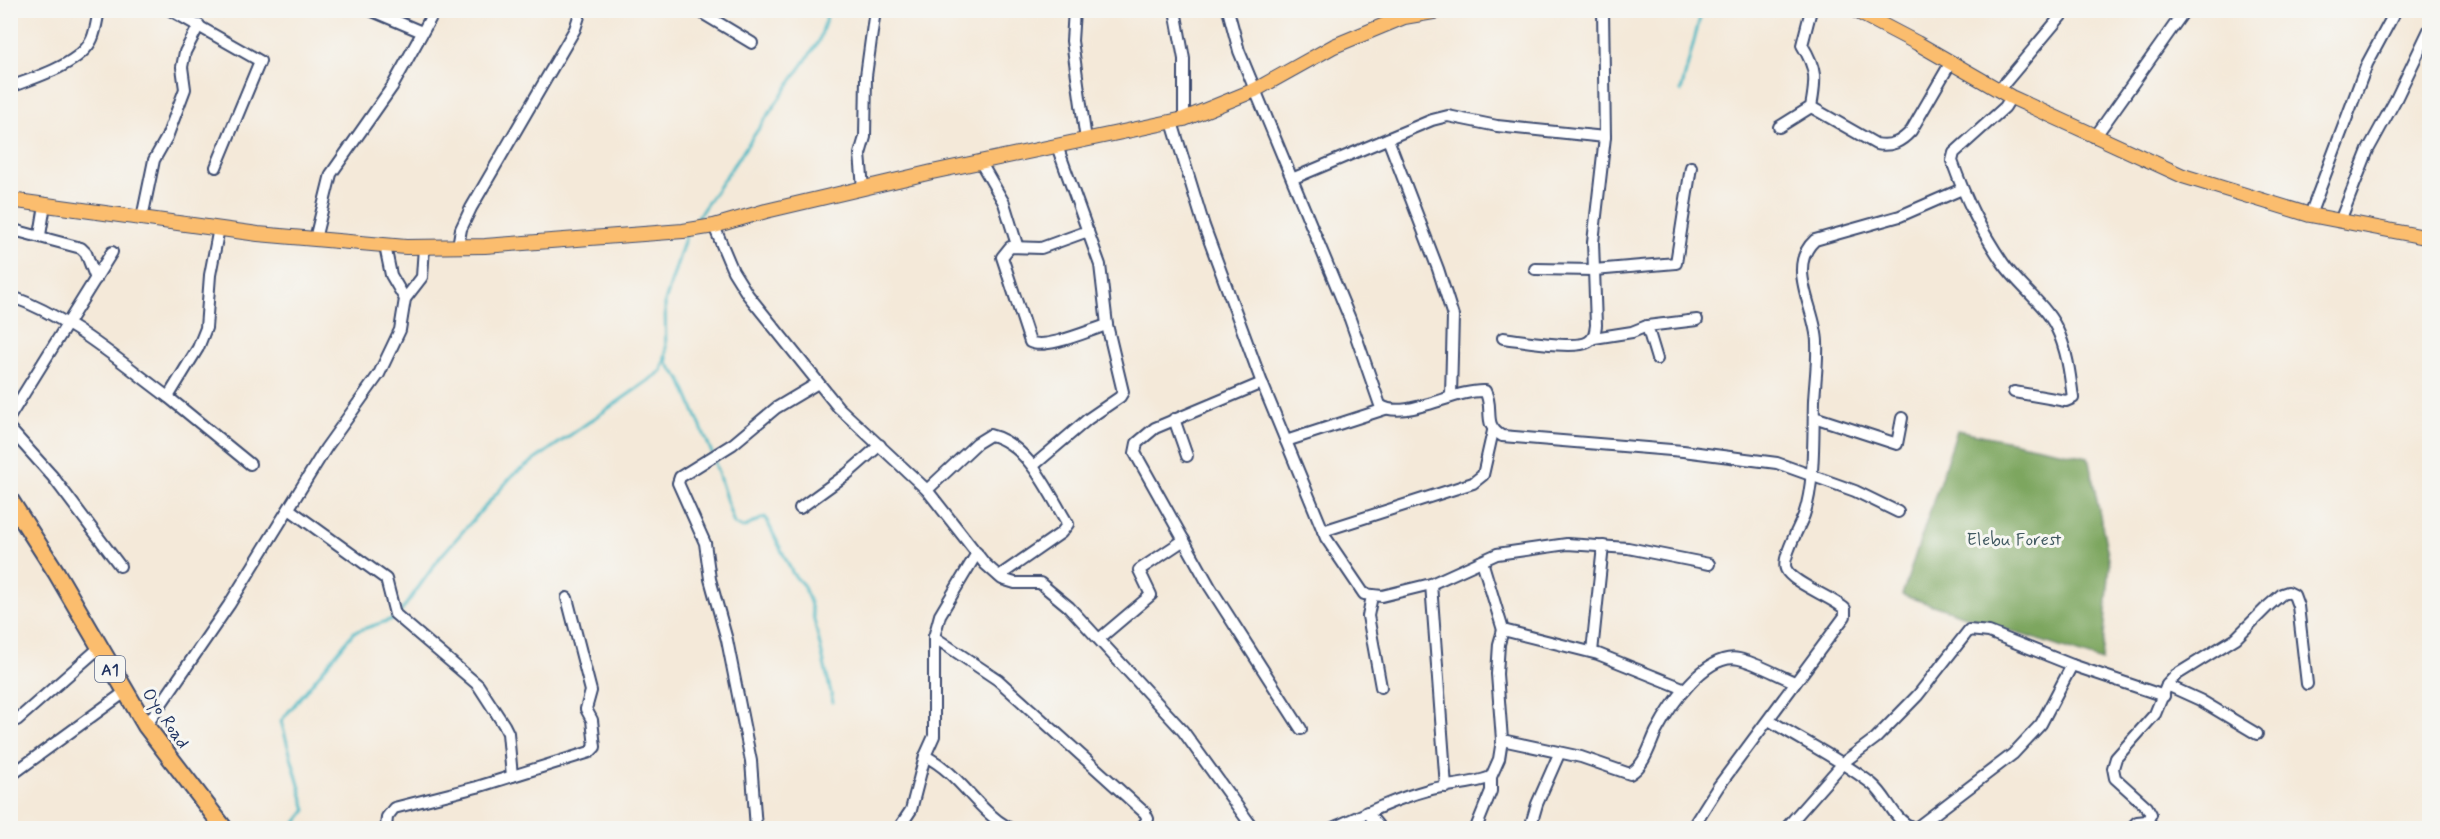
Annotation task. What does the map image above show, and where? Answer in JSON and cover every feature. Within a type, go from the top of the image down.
[{"type":"highway","name":"Oyo Road","points":[[10,500],[56,572],[146,726],[224,828]]},
{"type":"main road","points":[[10,200],[219,228],[385,246],[458,246],[683,231],[714,226],[863,188],[1178,120],[1255,90],[1334,46],[1402,14],[1445,10]]},
{"type":"main road","points":[[1854,10],[2005,93],[2095,137],[2183,176],[2310,215],[2430,238]]},
{"type":"street","points":[[10,87],[41,78],[74,57],[92,40],[99,10]]},
{"type":"street","points":[[170,10],[260,61],[216,167]]},
{"type":"street","points":[[370,10],[422,32]]},
{"type":"street","points":[[315,239],[331,174],[392,87],[435,10]]},
{"type":"street","points":[[458,246],[459,235],[471,208],[575,29],[581,10]]},
{"type":"street","points":[[697,10],[752,43]]},
{"type":"street","points":[[863,188],[860,154],[865,137],[866,76],[875,10]]},
{"type":"street","points":[[1074,10],[1072,41],[1086,140]]},
{"type":"street","points":[[1175,10],[1184,59],[1178,120],[1208,236],[1262,382],[1323,531],[1364,594],[1372,596],[1393,594],[1431,584],[1497,554],[1567,544],[1603,546],[1709,564]]},
{"type":"street","points":[[1228,10],[1239,51],[1294,178],[1350,320],[1375,397],[1385,409]]},
{"type":"street","points":[[1594,338],[1596,325],[1593,242],[1605,137],[1604,10]]},
{"type":"street","points":[[1779,127],[1811,108],[1815,86],[1814,65],[1802,45],[1811,10]]},
{"type":"street","points":[[2095,137],[2185,10]]},
{"type":"street","points":[[2310,215],[2367,64],[2396,10]]},
{"type":"street","points":[[2014,392],[2066,401],[2073,398],[2064,347],[2056,327],[2006,266],[1972,216],[1952,161],[1954,153],[2006,107],[2005,93],[2061,13]]},
{"type":"street","points":[[142,218],[154,160],[167,137],[185,89],[182,67],[185,52],[199,25]]},
{"type":"street","points":[[2340,221],[2368,150],[2396,99],[2430,28]]},
{"type":"street","points":[[1811,108],[1876,144],[1886,146],[1903,140],[1911,131],[1951,62]]},
{"type":"street","points":[[1294,178],[1448,116],[1497,126],[1605,137]]},
{"type":"street","points":[[1388,139],[1438,269],[1453,316],[1451,395]]},
{"type":"street","points":[[1033,466],[1123,392],[1107,325],[1100,265],[1057,146]]},
{"type":"street","points":[[981,163],[1004,203],[1017,245]]},
{"type":"street","points":[[1535,269],[1594,270],[1676,263],[1691,167]]},
{"type":"street","points":[[1692,828],[1718,787],[1845,616],[1845,609],[1837,602],[1791,576],[1785,568],[1785,558],[1806,509],[1814,417],[1817,342],[1813,313],[1804,287],[1802,257],[1806,248],[1815,240],[1899,216],[1962,189]]},
{"type":"street","points":[[40,235],[45,206]]},
{"type":"street","points":[[714,226],[724,254],[748,295],[838,407],[927,490],[977,553],[999,576],[1015,583],[1040,584],[1069,607],[1183,731],[1252,828]]},
{"type":"street","points":[[168,397],[198,348],[206,328],[210,275],[219,228]]},
{"type":"street","points":[[10,229],[40,235],[81,248],[86,253],[96,279]]},
{"type":"street","points":[[1088,231],[1041,248],[1017,245],[1005,250],[1002,257],[1030,342],[1035,345],[1047,344],[1107,325]]},
{"type":"street","points":[[385,246],[391,275],[405,299]]},
{"type":"street","points":[[146,726],[229,605],[326,448],[368,392],[391,354],[400,330],[405,299],[422,277],[424,247]]},
{"type":"street","points":[[10,416],[112,252]]},
{"type":"street","points":[[10,296],[50,312],[68,323],[168,397],[250,465]]},
{"type":"street","points":[[1503,338],[1569,344],[1587,343],[1594,338],[1632,332],[1647,326],[1697,320]]},
{"type":"street","points":[[1647,326],[1657,359]]},
{"type":"street","points":[[1262,382],[1174,419],[1144,435],[1137,443],[1135,453],[1210,587],[1301,729]]},
{"type":"street","points":[[756,828],[751,761],[727,640],[710,579],[705,543],[678,483],[680,477],[733,444],[776,408],[818,383]]},
{"type":"street","points":[[1286,441],[1385,409],[1417,408],[1451,395],[1485,391],[1489,398],[1490,425],[1493,431],[1502,436],[1683,451],[1777,463],[1855,491],[1898,512]]},
{"type":"street","points":[[1814,417],[1897,444],[1902,418]]},
{"type":"street","points":[[1174,419],[1187,456]]},
{"type":"street","points":[[10,429],[53,477],[120,566]]},
{"type":"street","points":[[1323,531],[1473,483],[1483,475],[1493,431]]},
{"type":"street","points":[[927,490],[977,443],[990,435],[1008,442],[1033,466],[1068,524],[1061,533],[999,576]]},
{"type":"street","points":[[800,508],[848,474],[880,445]]},
{"type":"street","points":[[289,509],[386,579],[398,617],[478,685],[508,734],[512,776]]},
{"type":"street","points":[[1099,639],[1151,595],[1139,570],[1184,540]]},
{"type":"street","points":[[1592,652],[1603,546]]},
{"type":"street","points":[[899,828],[911,810],[925,756],[934,736],[934,637],[940,615],[977,553]]},
{"type":"street","points":[[1476,828],[1491,791],[1491,777],[1499,759],[1502,740],[1497,674],[1503,630],[1482,561]]},
{"type":"street","points":[[1431,584],[1446,787]]},
{"type":"street","points":[[2131,828],[2138,822],[2151,825],[2151,814],[2147,807],[2115,778],[2112,768],[2124,748],[2155,714],[2166,691],[2188,666],[2236,638],[2267,607],[2282,594],[2288,592],[2294,595],[2298,606],[2307,684]]},
{"type":"street","points":[[1372,596],[1368,616],[1381,687]]},
{"type":"street","points":[[386,828],[387,816],[394,808],[512,776],[590,752],[595,747],[592,720],[586,709],[591,691],[567,598]]},
{"type":"street","points":[[1503,630],[1592,652],[1685,689]]},
{"type":"street","points":[[1786,828],[1844,762],[1876,738],[1918,695],[1969,630],[1989,632],[2072,665],[2200,700],[2257,734]]},
{"type":"street","points":[[934,637],[998,680],[1145,813],[1148,819],[1141,828]]},
{"type":"street","points":[[17,720],[99,648]]},
{"type":"street","points":[[1502,740],[1581,757],[1630,774],[1642,762],[1675,700],[1721,659],[1738,659],[1795,682]]},
{"type":"street","points":[[1769,720],[1844,762],[1876,787],[1901,824],[1914,828],[2013,754],[2041,724],[2072,665]]},
{"type":"street","points":[[10,776],[125,692]]},
{"type":"street","points":[[1530,828],[1537,804],[1559,754]]},
{"type":"street","points":[[925,756],[945,766],[991,818],[1009,828]]},
{"type":"street","points":[[1333,828],[1429,789],[1479,782],[1491,777]]},
{"type":"street","points":[[1368,812],[1380,828]]},
{"type":"green space","name":"Elebu Forest","points":[[1957,430],[2088,457],[2110,564],[2102,661],[1902,595]]},
{"type":"waterway","points":[[693,224],[819,41],[829,10]]},
{"type":"waterway","points":[[1681,91],[1702,10]]},
{"type":"waterway","points":[[400,613],[441,556],[513,475],[662,371],[666,353],[665,302],[686,235]]},
{"type":"waterway","points":[[667,357],[667,363],[681,380],[712,453]]},
{"type":"waterway","points":[[714,460],[734,524],[743,528],[765,517],[793,574],[803,585],[810,602],[833,702]]},
{"type":"waterway","points":[[292,828],[306,810],[281,721],[354,632],[396,618]]}]
